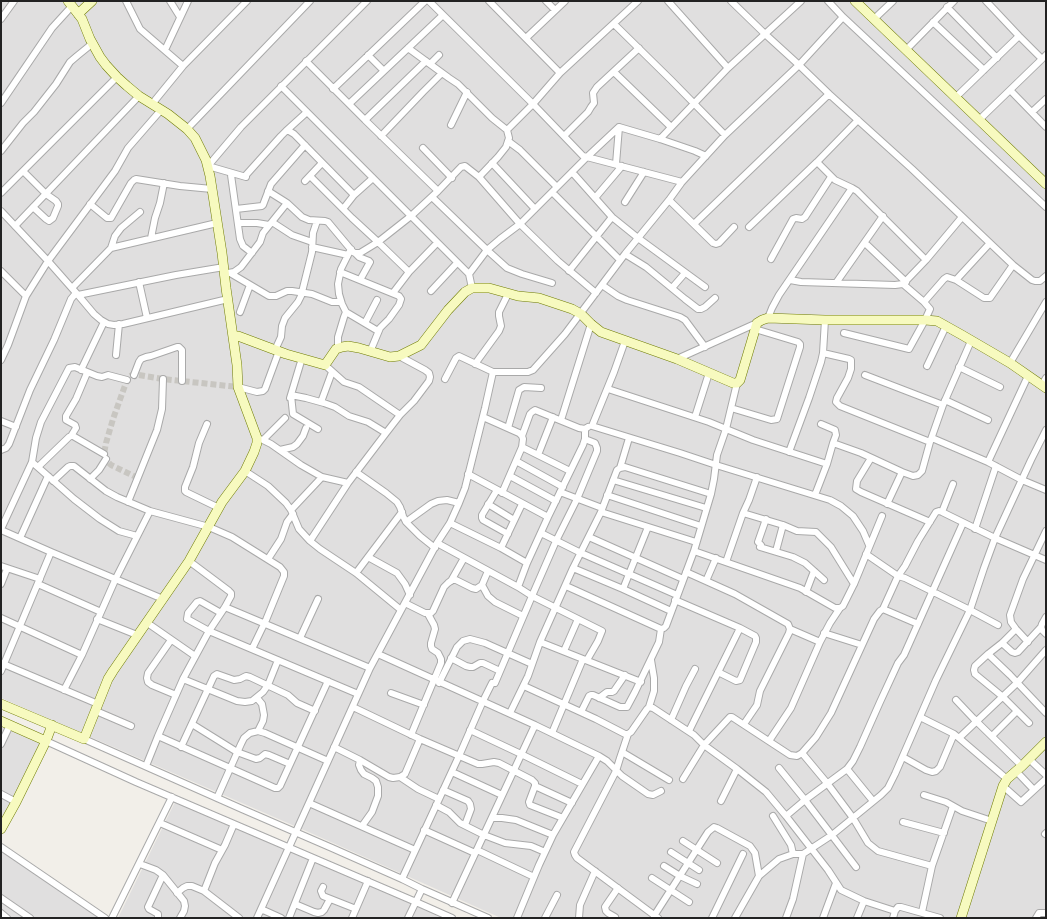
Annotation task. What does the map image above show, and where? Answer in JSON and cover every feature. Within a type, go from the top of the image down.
[{"type":"street","points":[[1,19],[14,1]]},
{"type":"street","points":[[78,14],[92,1]]},
{"type":"street","points":[[126,1],[140,29],[182,66]]},
{"type":"street","points":[[170,1],[180,17]]},
{"type":"street","points":[[165,50],[188,1]]},
{"type":"street","points":[[152,104],[182,66],[247,1]]},
{"type":"street","points":[[187,129],[309,1]]},
{"type":"street","points":[[208,166],[241,126],[367,1]]},
{"type":"street","points":[[334,89],[425,1]]},
{"type":"street","points":[[429,1],[583,156],[682,182]]},
{"type":"street","points":[[489,1],[560,73]]},
{"type":"street","points":[[546,1],[555,10]]},
{"type":"street","points":[[526,38],[565,1]]},
{"type":"street","points":[[507,130],[533,104],[560,73],[638,1]]},
{"type":"street","points":[[668,1],[728,68]]},
{"type":"street","points":[[731,1],[1013,265],[1032,280],[1040,281],[1046,276]]},
{"type":"street","points":[[660,139],[728,68],[801,1]]},
{"type":"street","points":[[828,1],[843,17],[1046,206]]},
{"type":"street","points":[[854,1],[1046,184]]},
{"type":"street","points":[[874,19],[893,1]]},
{"type":"street","points":[[906,50],[954,1]]},
{"type":"street","points":[[979,120],[1044,57],[1019,36],[986,1]]},
{"type":"street","points":[[1,103],[70,3],[82,19],[100,57],[117,77],[139,96],[162,110],[187,129],[195,138],[202,151],[208,166],[226,271],[228,299],[237,365],[238,387],[260,439],[280,450],[301,466],[322,477],[348,483]]},
{"type":"street","points":[[947,7],[997,58]]},
{"type":"street","points":[[349,104],[443,15]]},
{"type":"street","points":[[445,379],[457,356],[461,356],[493,372],[528,372],[533,370],[581,314],[620,260],[682,182],[725,135],[799,65],[843,17]]},
{"type":"street","points":[[933,22],[984,70]]},
{"type":"street","points":[[614,24],[725,135]]},
{"type":"street","points":[[956,97],[1019,36]]},
{"type":"street","points":[[1,151],[56,84],[70,62],[93,43]]},
{"type":"street","points":[[408,48],[458,84],[492,118],[507,130],[509,138],[506,147],[479,177]]},
{"type":"street","points":[[564,136],[588,112],[594,103],[593,93],[597,87],[639,48]]},
{"type":"street","points":[[368,55],[384,71]]},
{"type":"street","points":[[365,120],[428,62],[439,56]]},
{"type":"street","points":[[306,61],[438,191]]},
{"type":"street","points":[[614,72],[671,127]]},
{"type":"street","points":[[381,136],[442,73]]},
{"type":"street","points":[[1,193],[117,77]]},
{"type":"street","points":[[281,86],[469,274],[472,288]]},
{"type":"street","points":[[1010,90],[1046,127]]},
{"type":"street","points":[[451,126],[467,92]]},
{"type":"street","points":[[694,224],[829,94]]},
{"type":"street","points":[[16,226],[139,96]]},
{"type":"street","points":[[1032,112],[1046,99]]},
{"type":"street","points":[[1,360],[26,296],[48,261],[115,171],[128,148],[162,110]]},
{"type":"street","points":[[208,166],[246,176],[281,136],[306,112]]},
{"type":"street","points":[[749,228],[858,120]]},
{"type":"street","points":[[619,127],[660,139],[706,156]]},
{"type":"street","points":[[469,274],[487,250],[520,224],[554,189],[619,127]]},
{"type":"street","points":[[595,198],[619,165],[619,127]]},
{"type":"street","points":[[286,131],[291,131],[354,195]]},
{"type":"street","points":[[508,141],[520,150],[597,237],[620,260]]},
{"type":"street","points":[[236,208],[262,206],[273,180],[305,145]]},
{"type":"street","points":[[423,148],[452,178]]},
{"type":"street","points":[[817,162],[831,177],[852,188],[883,216],[926,260]]},
{"type":"street","points":[[322,163],[308,178],[343,209],[408,272]]},
{"type":"street","points":[[492,163],[535,209]]},
{"type":"street","points":[[238,223],[270,224],[292,236],[312,244],[360,253],[378,242],[411,216],[452,178],[461,167],[466,166],[479,177],[520,224],[568,271],[596,293]]},
{"type":"street","points":[[23,171],[58,204],[53,218],[49,221],[34,207]]},
{"type":"street","points":[[572,172],[612,217],[705,287]]},
{"type":"street","points":[[625,202],[644,172]]},
{"type":"street","points":[[231,175],[241,242],[243,246],[252,253]]},
{"type":"street","points":[[771,259],[793,219],[802,219],[805,216],[831,177]]},
{"type":"street","points":[[343,209],[354,195],[373,178]]},
{"type":"street","points":[[90,204],[107,218],[110,218],[114,214],[131,183],[134,180],[141,179],[180,186],[212,189]]},
{"type":"street","points":[[151,238],[164,183]]},
{"type":"street","points":[[768,318],[779,295],[852,188]]},
{"type":"street","points":[[268,191],[287,202],[302,217],[309,220],[328,222],[351,252],[369,261],[370,262],[360,280]]},
{"type":"street","points":[[432,197],[501,263],[513,270],[552,284]]},
{"type":"street","points":[[669,200],[713,243],[719,243],[734,227]]},
{"type":"street","points":[[75,292],[226,271],[241,267],[260,242],[263,233],[287,202]]},
{"type":"street","points":[[1,211],[48,261],[94,314],[108,324],[119,324],[228,299]]},
{"type":"street","points":[[1,450],[6,448],[9,444],[30,390],[75,292],[111,248],[121,228],[140,212]]},
{"type":"street","points":[[836,283],[883,216]]},
{"type":"street","points":[[568,271],[612,217]]},
{"type":"street","points":[[790,280],[801,282],[896,285],[904,283],[962,218]]},
{"type":"street","points":[[238,387],[257,392],[265,389],[281,337],[282,326],[285,318],[298,302],[302,293],[311,257],[313,233],[317,221]]},
{"type":"street","points":[[111,248],[218,223]]},
{"type":"street","points":[[393,293],[408,272],[437,243]]},
{"type":"street","points":[[844,333],[909,349],[930,308],[865,243]]},
{"type":"street","points":[[956,280],[990,243]]},
{"type":"street","points":[[351,252],[340,272],[338,284],[341,302],[346,312],[378,331]]},
{"type":"street","points":[[625,254],[646,267],[685,300],[698,308],[701,309],[705,307],[715,298]]},
{"type":"street","points":[[431,291],[457,263]]},
{"type":"street","points":[[924,302],[946,277],[956,280],[988,299],[993,296],[1013,265]]},
{"type":"street","points":[[1,271],[26,296]]},
{"type":"street","points":[[226,271],[269,296],[276,296],[289,291],[312,294],[332,302],[341,302]]},
{"type":"street","points":[[340,272],[400,297],[400,303],[389,319],[378,331],[370,352]]},
{"type":"street","points":[[672,288],[685,273]]},
{"type":"street","points":[[139,282],[147,318]]},
{"type":"street","points":[[240,312],[250,285]]},
{"type":"street","points":[[602,285],[618,296],[627,300],[680,316],[685,320],[705,347]]},
{"type":"street","points":[[338,348],[348,346],[390,357],[399,356],[421,344],[448,310],[465,292],[472,288],[489,288],[508,294],[539,298],[572,309],[581,314],[601,332],[677,359],[733,383],[737,383]]},
{"type":"street","points":[[476,364],[499,331],[501,326],[499,312],[508,294]]},
{"type":"street","points":[[365,323],[377,300]]},
{"type":"street","points":[[1010,363],[1046,302]]},
{"type":"street","points":[[325,365],[338,348],[338,337],[346,312]]},
{"type":"street","points":[[677,359],[756,326],[762,320],[768,318],[825,320],[925,320],[937,321],[1010,363],[1028,376],[1044,383]]},
{"type":"street","points":[[788,452],[821,362],[825,320]]},
{"type":"street","points":[[38,467],[69,436],[71,436],[76,428],[66,420],[66,416],[76,399],[84,371],[104,322]]},
{"type":"street","points":[[116,356],[119,324]]},
{"type":"street","points":[[561,420],[591,324]]},
{"type":"street","points":[[661,629],[666,626],[694,551],[711,494],[718,455],[737,383],[740,380],[756,326]]},
{"type":"street","points":[[731,408],[771,420],[777,419],[800,346],[798,342],[756,326]]},
{"type":"street","points":[[926,366],[946,326]]},
{"type":"street","points":[[233,336],[238,336],[277,351],[325,365],[344,382],[360,387],[400,415]]},
{"type":"street","points":[[518,587],[540,533],[583,445],[589,428],[608,388],[625,341]]},
{"type":"street","points":[[833,444],[871,458],[902,472],[913,476],[918,475],[922,471],[944,402],[971,341]]},
{"type":"street","points":[[1,342],[8,345]]},
{"type":"street","points":[[134,375],[141,359],[179,347],[182,350],[182,381]]},
{"type":"street","points":[[823,353],[851,360],[851,369],[848,378],[836,402],[840,406],[988,462],[1022,480],[1046,490]]},
{"type":"street","points":[[310,541],[356,472],[400,415],[414,401],[429,381],[429,373],[399,356]]},
{"type":"street","points":[[289,407],[302,358]]},
{"type":"street","points":[[127,380],[108,375],[102,377],[97,376],[75,367],[69,368],[41,422],[36,438],[32,462],[1,530],[164,599]]},
{"type":"street","points":[[959,367],[1000,387]]},
{"type":"street","points":[[320,402],[332,372]]},
{"type":"street","points":[[257,918],[370,668],[450,523],[459,503],[483,417],[493,372]]},
{"type":"street","points":[[695,417],[709,373]]},
{"type":"street","points":[[865,375],[944,402],[988,420]]},
{"type":"street","points":[[988,462],[1028,376]]},
{"type":"street","points":[[128,502],[157,430],[162,409],[163,379]]},
{"type":"street","points":[[508,428],[519,390],[524,387],[541,388]]},
{"type":"street","points":[[608,388],[695,417],[753,440],[827,464]]},
{"type":"street","points":[[291,395],[335,407],[350,416],[368,422],[386,433]]},
{"type":"street","points":[[291,395],[292,414],[318,429]]},
{"type":"street","points":[[508,534],[483,520],[482,515],[488,504],[500,492],[510,476],[522,447],[522,436],[532,412],[535,410],[579,428],[589,428],[680,452],[716,465],[830,500],[842,506],[853,516],[863,531],[870,546]]},
{"type":"street","points":[[483,417],[519,433],[522,436]]},
{"type":"street","points":[[538,455],[553,417]]},
{"type":"street","points":[[84,739],[110,675],[189,561],[219,508],[245,471],[260,439],[285,418]]},
{"type":"street","points":[[1,421],[16,427]]},
{"type":"street","points":[[207,424],[199,443],[194,467],[184,489],[186,492],[219,508]]},
{"type":"street","points":[[815,495],[836,435],[835,430],[821,424]]},
{"type":"street","points":[[280,450],[297,444],[303,436],[306,428]]},
{"type":"street","points":[[735,918],[759,876],[779,859],[793,854],[803,854],[812,849],[832,835],[888,788],[936,680],[970,610],[995,538],[1046,430]]},
{"type":"street","points":[[71,436],[105,456],[99,470],[90,479]]},
{"type":"street","points":[[510,713],[524,686],[540,642],[608,495],[617,470],[620,468],[630,438]]},
{"type":"street","points":[[402,880],[483,701],[494,683],[508,653],[598,448],[595,444],[585,439]]},
{"type":"street","points":[[522,447],[570,471]]},
{"type":"street","points":[[871,458],[857,482],[856,489],[930,522]]},
{"type":"street","points":[[516,461],[561,489],[601,510],[696,542]]},
{"type":"street","points":[[32,462],[74,499],[111,526],[128,534],[137,536]]},
{"type":"street","points":[[20,538],[50,478],[70,466],[74,466],[106,491],[128,502],[150,511],[209,526],[232,537],[280,567],[284,572],[284,576],[252,649]]},
{"type":"street","points":[[975,529],[996,466]]},
{"type":"street","points":[[620,468],[624,467],[711,494]]},
{"type":"street","points":[[245,471],[268,486],[286,503],[292,512],[299,529],[310,541],[356,573],[402,610]]},
{"type":"street","points":[[356,472],[397,502],[406,522],[420,536],[436,546],[464,558],[532,596],[602,631],[598,641],[585,660],[552,733]]},
{"type":"street","points":[[888,504],[902,472]]},
{"type":"street","points":[[468,474],[548,517]]},
{"type":"street","points":[[510,476],[556,501]]},
{"type":"street","points":[[268,559],[281,539],[292,512],[322,477]]},
{"type":"street","points":[[726,562],[757,477]]},
{"type":"street","points":[[613,480],[706,508]]},
{"type":"street","points":[[942,512],[953,484]]},
{"type":"street","points":[[608,495],[701,526]]},
{"type":"street","points":[[406,522],[431,504],[438,501],[447,500],[459,503]]},
{"type":"street","points":[[488,504],[514,520]]},
{"type":"street","points":[[501,548],[522,504]]},
{"type":"street","points":[[64,690],[116,578],[150,511]]},
{"type":"street","points":[[356,573],[402,512]]},
{"type":"street","points":[[683,779],[704,745],[732,716],[790,755],[797,756],[802,752],[816,736],[831,713],[874,619],[883,609],[898,576],[936,512],[942,512],[975,529],[1046,560]]},
{"type":"street","points":[[743,513],[783,525],[797,531],[816,532],[831,547],[854,584]]},
{"type":"street","points":[[769,741],[791,708],[824,633],[840,608],[843,606],[854,584],[882,516]]},
{"type":"street","points":[[766,520],[758,542],[761,545],[760,547],[793,557],[805,563],[824,580]]},
{"type":"street","points":[[450,523],[501,548],[527,563]]},
{"type":"street","points":[[786,816],[847,769],[853,761],[898,663],[904,654],[918,624],[963,523]]},
{"type":"street","points":[[776,551],[783,525]]},
{"type":"street","points":[[623,589],[648,527]]},
{"type":"street","points":[[1028,642],[1011,622],[1010,615],[1023,579],[1046,531]]},
{"type":"street","points":[[540,533],[629,574],[755,636],[756,642],[740,680],[736,681],[718,672]]},
{"type":"street","points":[[588,537],[683,579]]},
{"type":"street","points":[[694,551],[800,588],[836,608],[840,608]]},
{"type":"street","points":[[1,670],[2,663],[20,627],[52,552]]},
{"type":"street","points":[[866,554],[898,576],[998,625]]},
{"type":"street","points":[[368,557],[397,573],[405,584],[410,595]]},
{"type":"street","points":[[451,581],[464,558]]},
{"type":"street","points":[[706,581],[716,558]]},
{"type":"street","points":[[146,766],[183,679],[209,631],[231,596],[229,591],[189,561]]},
{"type":"street","points":[[1,584],[4,568],[39,581],[101,612]]},
{"type":"street","points":[[573,568],[671,611]]},
{"type":"street","points":[[428,614],[433,611],[444,587],[448,582],[456,580],[460,581],[476,589],[482,585],[488,571]]},
{"type":"street","points":[[686,572],[735,594],[779,618],[788,624],[790,629],[820,642]]},
{"type":"street","points":[[806,592],[814,572]]},
{"type":"street","points":[[482,585],[488,596],[495,602],[523,616]]},
{"type":"street","points":[[566,586],[661,629]]},
{"type":"street","points":[[300,638],[318,599]]},
{"type":"street","points":[[358,694],[209,631],[187,618],[188,613],[197,602],[200,601],[300,638],[370,668]]},
{"type":"street","points":[[406,603],[428,614],[434,625],[435,629],[431,646],[432,649],[438,653],[441,659],[437,681]]},
{"type":"street","points":[[883,609],[918,624]]},
{"type":"street","points":[[1002,643],[1012,652],[1018,652],[1041,627],[1046,617]]},
{"type":"street","points":[[1,618],[82,654]]},
{"type":"street","points":[[97,619],[137,635]]},
{"type":"street","points":[[564,651],[578,619]]},
{"type":"street","points":[[146,622],[195,656]]},
{"type":"street","points":[[1041,627],[1046,634]]},
{"type":"street","points":[[688,731],[740,628]]},
{"type":"street","points":[[581,712],[589,696],[594,695],[620,708],[627,707],[641,682],[659,642],[661,629]]},
{"type":"street","points":[[744,724],[756,705],[760,691],[790,629]]},
{"type":"street","points":[[1016,629],[975,666],[974,670],[975,674],[1003,697],[1029,723]]},
{"type":"street","points":[[824,633],[862,645]]},
{"type":"street","points":[[412,735],[424,705],[437,681],[457,647],[463,641],[470,639],[485,643],[532,664]]},
{"type":"street","points":[[171,640],[148,673],[147,678],[148,682],[152,685],[176,695]]},
{"type":"street","points":[[540,642],[641,682]]},
{"type":"street","points":[[378,654],[510,713],[599,756],[622,776],[648,794],[653,795],[661,792]]},
{"type":"street","points":[[988,654],[1046,713]]},
{"type":"street","points":[[903,757],[926,770],[932,772],[936,771],[940,767],[957,736],[977,722],[1045,654]]},
{"type":"street","points":[[451,658],[470,667],[483,664],[500,670]]},
{"type":"street","points":[[183,679],[237,701],[252,701],[263,692],[268,685],[278,660]]},
{"type":"street","points":[[651,660],[654,678],[654,691],[649,707],[628,734],[616,771],[574,852],[575,855],[656,917],[708,832],[714,827],[750,846],[755,853],[759,876]]},
{"type":"street","points":[[2,663],[64,690],[131,726]]},
{"type":"street","points":[[671,720],[695,669]]},
{"type":"street","points":[[181,747],[207,690],[214,676],[217,674],[234,680],[240,680],[246,676],[288,695],[297,703],[315,711]]},
{"type":"street","points":[[599,698],[607,692],[614,691],[625,675]]},
{"type":"street","points":[[158,736],[278,788],[328,682]]},
{"type":"street","points":[[524,686],[625,734],[628,734]]},
{"type":"street","points":[[391,693],[424,705]]},
{"type":"street","points":[[257,698],[262,704],[264,715],[258,731]]},
{"type":"street","points":[[956,700],[992,736],[1019,768],[1034,790]]},
{"type":"street","points":[[1,704],[146,766],[296,832],[422,890],[488,918]]},
{"type":"street","points":[[353,707],[420,739],[478,764],[494,762],[499,763],[532,780],[535,783],[535,786],[572,803]]},
{"type":"street","points":[[649,707],[688,731],[766,792],[812,849],[841,890],[864,901],[896,911]]},
{"type":"street","points":[[992,736],[1017,711]]},
{"type":"street","points":[[920,717],[957,736],[1005,782],[1021,802],[1046,779]]},
{"type":"street","points":[[1,721],[172,798],[452,918]]},
{"type":"street","points":[[192,724],[237,752],[256,759],[265,754],[290,764]]},
{"type":"street","points":[[1,744],[10,725]]},
{"type":"street","points":[[1,829],[46,741],[52,725]]},
{"type":"street","points":[[452,903],[535,725]]},
{"type":"street","points":[[470,730],[582,784]]},
{"type":"street","points":[[218,798],[237,752],[244,738],[250,733],[258,731],[328,761]]},
{"type":"street","points":[[334,747],[393,778],[400,777],[405,774],[420,739]]},
{"type":"street","points":[[960,918],[1005,782],[1046,742]]},
{"type":"street","points":[[622,752],[669,780]]},
{"type":"street","points":[[802,752],[853,818],[868,843],[875,849],[932,866]]},
{"type":"street","points":[[517,918],[553,835],[599,756]]},
{"type":"street","points":[[1029,759],[1046,775]]},
{"type":"street","points":[[360,760],[359,765],[361,770],[364,774],[376,781],[378,787],[376,804],[362,826]]},
{"type":"street","points":[[779,768],[856,867]]},
{"type":"street","points":[[721,801],[737,769]]},
{"type":"street","points":[[847,769],[873,801]]},
{"type":"street","points":[[452,772],[502,795]]},
{"type":"street","points":[[400,777],[438,802],[457,821],[464,825],[505,843],[531,846],[545,852]]},
{"type":"street","points":[[535,786],[529,802],[530,805],[563,818]]},
{"type":"street","points":[[444,790],[470,804],[471,809],[464,825]]},
{"type":"street","points":[[1,794],[16,802]]},
{"type":"street","points":[[924,795],[946,802],[962,811],[992,821]]},
{"type":"street","points":[[114,918],[172,798]]},
{"type":"street","points":[[309,803],[416,850]]},
{"type":"street","points":[[922,912],[932,866],[953,806]]},
{"type":"street","points":[[773,816],[791,845],[793,854]]},
{"type":"street","points":[[492,818],[516,820],[553,835]]},
{"type":"street","points":[[903,822],[944,833]]},
{"type":"street","points":[[160,823],[222,850]]},
{"type":"street","points":[[204,891],[215,863],[234,824]]},
{"type":"street","points":[[424,830],[534,877]]},
{"type":"street","points":[[683,841],[717,863]]},
{"type":"street","points":[[1,847],[105,918]]},
{"type":"street","points":[[671,852],[699,870]]},
{"type":"street","points":[[712,918],[743,854]]},
{"type":"street","points":[[786,918],[793,900],[803,854]]},
{"type":"street","points":[[289,918],[313,858]]},
{"type":"street","points":[[140,864],[156,870],[163,875],[184,901],[184,911],[180,918]]},
{"type":"street","points":[[664,866],[697,884]]},
{"type":"street","points":[[579,918],[580,905],[595,871]]},
{"type":"street","points":[[158,918],[158,914],[148,907],[163,875]]},
{"type":"street","points":[[652,878],[689,902]]},
{"type":"street","points":[[352,918],[368,881]]},
{"type":"street","points":[[823,918],[836,883]]},
{"type":"street","points":[[177,893],[182,888],[192,886],[204,891],[239,918]]},
{"type":"street","points":[[323,887],[321,891],[323,896],[356,910]]},
{"type":"street","points":[[615,917],[606,911],[605,907],[618,888]]},
{"type":"street","points":[[408,918],[422,890]]},
{"type":"street","points":[[545,918],[557,895]]},
{"type":"street","points":[[1,898],[30,918]]},
{"type":"street","points":[[295,904],[318,913],[324,910],[330,899]]},
{"type":"street","points":[[857,918],[864,901]]},
{"type":"street","points":[[893,918],[898,907],[901,907],[940,918]]},
{"type":"street","points":[[261,909],[281,918]]},
{"type":"street","points":[[1036,918],[1040,913],[1046,913]]},
{"type":"street","points":[[1,914],[7,918]]},
{"type":"shaded area","points":[[1,1],[1046,1],[1046,918],[501,918],[1,698]]},
{"type":"shaded area","points":[[1,723],[43,741],[1,821]]},
{"type":"shaded area","points":[[176,800],[413,904],[445,918],[118,918]]},
{"type":"shaded area","points":[[1,846],[103,918],[1,918]]},
{"type":"tunnel","points":[[138,478],[111,465],[104,454],[113,419],[129,377],[132,375],[139,375],[238,387]]}]
